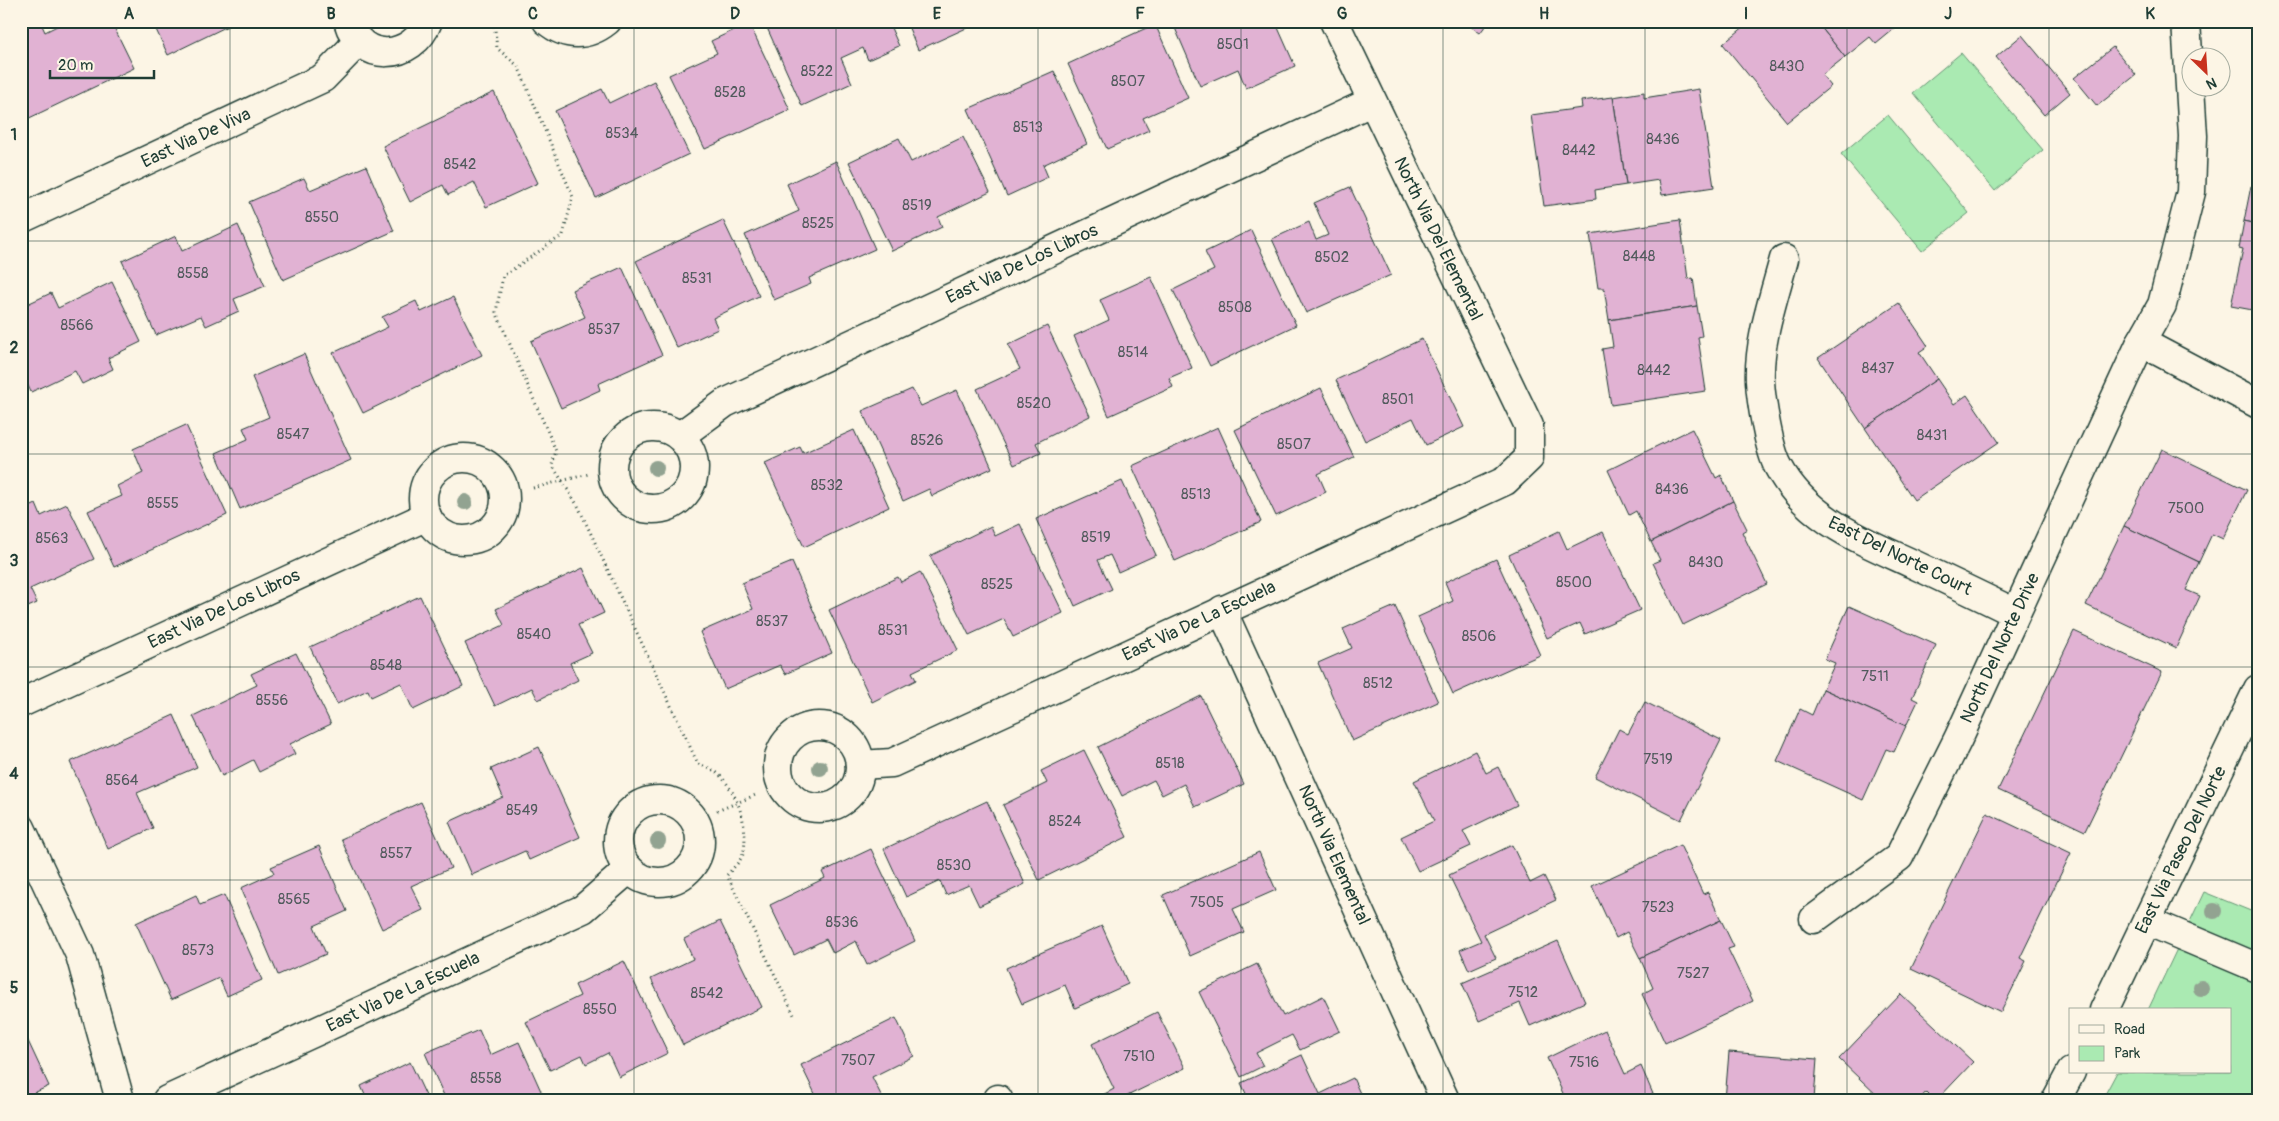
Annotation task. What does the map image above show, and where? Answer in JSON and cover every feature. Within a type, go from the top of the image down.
[{"type":"street","name":"East Via De Viva","points":[[21,219],[323,78],[353,31],[371,49],[384,52],[399,52],[416,40],[428,21]]},
{"type":"street","points":[[546,21],[556,29],[570,34],[584,34],[598,28],[606,21]]},
{"type":"street","name":"North Via Del Elemental","points":[[1334,21],[1371,102],[1529,426],[1529,458]]},
{"type":"street","name":"North Del Norte Drive","points":[[1814,919],[1899,857],[1958,739],[2015,612],[2142,342],[2162,305],[2192,192],[2193,136],[2186,21]]},
{"type":"street","name":"East Via De Los Libros","points":[[680,436],[725,403],[1371,102]]},
{"type":"street","name":"East Del Norte Court","points":[[1784,259],[1765,330],[1760,380],[1767,428],[1777,465],[1796,493],[1823,519],[1854,537],[2015,612]]},
{"type":"street","points":[[2142,342],[2258,404]]},
{"type":"street","name":"East Via De La Escuela","points":[[860,765],[892,763],[1505,481],[1529,458]]},
{"type":"street","name":"East Via De Los Libros","points":[[21,703],[427,516]]},
{"type":"street","name":"North Via Elemental","points":[[1222,610],[1445,1100]]},
{"type":"street","name":"East Via Paseo Del Norte","points":[[2105,1008],[2258,689]]},
{"type":"street","points":[[21,828],[80,955],[120,1100]]},
{"type":"street","name":"East Via De La Escuela","points":[[167,1100],[583,909],[629,869]]},
{"type":"street","points":[[2147,921],[2258,968]]},
{"type":"street","points":[[2056,1100],[2070,1074]]},
{"type":"path","points":[[494,21],[497,48],[518,66],[573,197],[563,235],[504,276],[496,312],[556,451],[552,465],[578,506],[698,764],[716,772],[729,789],[745,824],[743,855],[727,875],[795,1017]]},
{"type":"path","points":[[534,488],[589,474]]},
{"type":"path","points":[[717,811],[758,794]]},
{"type":"green space","points":[[1961,53],[2043,150],[1995,191],[1913,93]]},
{"type":"green space","points":[[1888,115],[1969,213],[1922,251],[1841,154]]},
{"type":"green space","points":[[2204,892],[2258,914],[2258,1100],[2102,1100],[2116,1074],[2232,1074],[2232,1008],[2149,1008]]},
{"type":"building","points":[[21,21],[40,21],[45,32],[67,21],[111,21],[134,68],[23,121],[21,117]]},
{"type":"building","points":[[152,21],[238,21],[168,55]]},
{"type":"building","points":[[764,21],[888,21],[899,46],[868,60],[863,48],[841,58],[852,83],[802,106]]},
{"type":"building","points":[[906,21],[982,21],[918,50]]},
{"type":"building","points":[[1172,21],[1275,21],[1295,66],[1246,88],[1238,69],[1200,86]]},
{"type":"building","points":[[1463,21],[1489,21],[1480,33]]},
{"type":"building","points":[[1751,21],[1816,21],[1845,57],[1822,75],[1831,86],[1787,122],[1723,44]]},
{"type":"building","points":[[1816,21],[1904,21],[1876,44],[1870,37],[1845,57]]},
{"type":"building","points":[[749,23],[790,110],[705,149],[669,75],[717,53],[711,41]]},
{"type":"building","points":[[1155,24],[1188,98],[1143,118],[1149,130],[1107,149],[1068,64]]},
{"type":"building","points":[[2022,35],[2070,93],[2044,115],[1996,57]]},
{"type":"building","points":[[2113,47],[2136,75],[2097,106],[2074,78]]},
{"type":"building","points":[[1054,71],[1087,144],[1043,165],[1048,177],[1007,196],[968,109]]},
{"type":"building","points":[[654,81],[689,154],[596,198],[555,111],[602,89],[609,103]]},
{"type":"building","points":[[1699,89],[1714,187],[1662,195],[1659,180],[1626,185],[1613,97],[1644,92],[1644,98]]},
{"type":"building","points":[[494,92],[538,183],[486,207],[474,182],[448,195],[443,185],[410,202],[383,146]]},
{"type":"building","points":[[1613,97],[1626,185],[1595,190],[1596,199],[1544,206],[1531,115],[1582,108],[1581,101]]},
{"type":"building","points":[[963,137],[990,192],[938,217],[942,227],[892,251],[849,162],[899,138],[911,162]]},
{"type":"building","points":[[836,161],[875,249],[809,278],[811,284],[774,300],[745,235],[799,211],[787,184]]},
{"type":"building","points":[[366,166],[394,231],[283,280],[249,202],[304,178],[310,190]]},
{"type":"building","points":[[2251,186],[2258,187],[2258,224],[2244,221]]},
{"type":"building","points":[[1350,187],[1391,275],[1306,313],[1272,239],[1309,222],[1316,240],[1328,235],[1314,203]]},
{"type":"building","points":[[723,220],[759,296],[713,318],[718,329],[677,348],[636,261]]},
{"type":"building","points":[[1680,220],[1688,279],[1693,278],[1697,306],[1609,320],[1604,288],[1598,288],[1590,234]]},
{"type":"building","points":[[2244,221],[2258,224],[2258,311],[2231,306],[2243,249],[2239,248]]},
{"type":"building","points":[[238,225],[265,286],[234,299],[239,311],[206,326],[201,316],[156,335],[122,261],[176,236],[182,251]]},
{"type":"building","points":[[1251,230],[1296,325],[1210,366],[1173,290],[1214,270],[1205,252]]},
{"type":"building","points":[[622,267],[662,355],[598,384],[600,390],[561,408],[531,341],[585,317],[572,290]]},
{"type":"building","points":[[1151,277],[1192,368],[1169,378],[1173,387],[1109,416],[1074,336],[1109,320],[1100,300]]},
{"type":"building","points":[[112,282],[141,342],[108,358],[113,369],[82,384],[75,371],[31,392],[21,371],[21,307],[51,293],[58,308]]},
{"type":"building","points":[[453,297],[482,355],[363,413],[333,353],[388,327],[382,317],[416,301],[421,312]]},
{"type":"building","points":[[1899,303],[1928,346],[1919,352],[1937,379],[1865,428],[1818,358]]},
{"type":"building","points":[[1697,306],[1702,336],[1698,337],[1706,391],[1611,405],[1602,349],[1613,347],[1609,320]]},
{"type":"building","points":[[1047,326],[1090,416],[1036,443],[1041,453],[1014,465],[977,389],[1020,369],[1008,345]]},
{"type":"building","points":[[1422,339],[1464,427],[1426,445],[1413,418],[1365,441],[1336,380]]},
{"type":"building","points":[[304,354],[351,460],[240,509],[216,453],[248,439],[243,428],[269,417],[252,377]]},
{"type":"building","points":[[1937,379],[1954,404],[1967,395],[1999,442],[1914,500],[1865,428]]},
{"type":"building","points":[[1321,388],[1354,457],[1318,474],[1326,492],[1276,516],[1235,430]]},
{"type":"building","points":[[912,389],[921,406],[957,390],[992,468],[932,496],[929,489],[903,501],[862,411]]},
{"type":"building","points":[[186,425],[227,515],[114,567],[88,511],[122,496],[117,486],[143,473],[133,449]]},
{"type":"building","points":[[1218,427],[1261,522],[1175,561],[1132,466]]},
{"type":"building","points":[[1692,429],[1716,478],[1721,475],[1733,501],[1651,542],[1636,511],[1629,515],[1608,470]]},
{"type":"building","points":[[854,430],[889,507],[804,547],[765,463],[800,447],[803,453]]},
{"type":"building","points":[[2162,449],[2247,490],[2223,539],[2212,534],[2199,562],[2124,526]]},
{"type":"building","points":[[1122,481],[1156,555],[1118,572],[1110,555],[1098,560],[1112,589],[1075,606],[1036,519]]},
{"type":"building","points":[[1733,501],[1747,529],[1742,532],[1767,584],[1683,625],[1653,563],[1660,560],[1651,542]]},
{"type":"building","points":[[36,504],[41,516],[67,504],[94,559],[30,589],[37,603],[21,610],[21,511]]},
{"type":"building","points":[[1020,524],[1063,613],[1013,637],[1004,619],[969,635],[930,556],[991,526],[995,536]]},
{"type":"building","points":[[2124,526],[2199,562],[2186,590],[2200,596],[2176,648],[2086,605]]},
{"type":"building","points":[[1559,531],[1567,549],[1603,532],[1640,610],[1585,634],[1580,623],[1547,638],[1509,555]]},
{"type":"building","points":[[1496,559],[1540,655],[1453,694],[1418,617],[1453,601],[1445,582]]},
{"type":"building","points":[[792,562],[832,653],[785,674],[780,665],[725,689],[700,632],[753,609],[742,583]]},
{"type":"building","points":[[583,568],[604,613],[578,625],[592,653],[570,663],[578,680],[538,700],[532,688],[495,706],[465,643],[504,625],[496,609]]},
{"type":"building","points":[[920,572],[958,650],[912,672],[916,680],[872,702],[829,610],[898,577],[901,582]]},
{"type":"building","points":[[420,596],[463,686],[413,710],[401,683],[371,697],[368,690],[337,704],[310,647]]},
{"type":"building","points":[[1395,606],[1438,702],[1352,741],[1318,663],[1352,648],[1343,629]]},
{"type":"building","points":[[1849,606],[1936,645],[1912,698],[1918,701],[1906,726],[1823,689],[1835,663],[1825,659]]},
{"type":"building","points":[[2074,631],[2162,672],[2085,831],[1998,790]]},
{"type":"building","points":[[296,653],[331,724],[290,744],[295,754],[259,772],[253,760],[222,776],[193,716],[257,685],[251,674]]},
{"type":"building","points":[[1823,689],[1906,726],[1894,752],[1886,749],[1863,800],[1777,761],[1800,709],[1812,715]]},
{"type":"building","points":[[1201,696],[1244,784],[1195,807],[1184,784],[1162,795],[1154,780],[1122,796],[1098,747]]},
{"type":"building","points":[[1645,702],[1721,740],[1681,820],[1595,777],[1619,729],[1628,734]]},
{"type":"building","points":[[174,715],[197,767],[137,793],[153,828],[108,849],[70,762]]},
{"type":"building","points":[[539,747],[580,837],[529,860],[525,851],[472,875],[449,822],[503,797],[491,769]]},
{"type":"building","points":[[1084,750],[1127,837],[1039,880],[1003,805],[1047,783],[1041,771]]},
{"type":"building","points":[[1475,751],[1486,773],[1498,767],[1517,805],[1463,831],[1471,846],[1418,871],[1401,837],[1434,821],[1414,781]]},
{"type":"building","points":[[987,801],[1025,884],[979,906],[969,885],[946,895],[940,881],[906,897],[884,849]]},
{"type":"building","points":[[421,802],[451,868],[411,886],[423,910],[382,929],[341,839]]},
{"type":"building","points":[[1987,813],[2071,853],[2020,958],[2026,961],[2001,1012],[1911,969]]},
{"type":"building","points":[[1512,845],[1530,883],[1544,876],[1556,900],[1484,934],[1496,958],[1469,970],[1460,950],[1481,941],[1449,875]]},
{"type":"building","points":[[1680,845],[1703,894],[1708,892],[1721,920],[1640,958],[1627,932],[1616,938],[1592,886]]},
{"type":"building","points":[[319,846],[347,911],[314,926],[326,954],[278,975],[241,888],[274,873],[271,867]]},
{"type":"building","points":[[871,849],[915,941],[867,965],[856,941],[833,953],[826,939],[794,955],[770,905],[825,878],[822,872]]},
{"type":"building","points":[[1259,852],[1276,890],[1233,909],[1244,932],[1190,956],[1163,895]]},
{"type":"building","points":[[196,895],[200,905],[224,895],[262,980],[227,996],[219,978],[171,1000],[136,923]]},
{"type":"building","points":[[1721,920],[1734,947],[1728,949],[1753,1001],[1665,1043],[1642,994],[1653,988],[1640,958]]},
{"type":"building","points":[[720,921],[762,1007],[683,1045],[651,979],[693,959],[684,939]]},
{"type":"building","points":[[1102,926],[1128,984],[1075,1008],[1065,985],[1022,1004],[1006,968]]},
{"type":"building","points":[[1558,941],[1585,1002],[1530,1026],[1520,1003],[1479,1021],[1462,983]]},
{"type":"building","points":[[624,961],[668,1053],[619,1077],[608,1053],[586,1064],[582,1055],[550,1070],[526,1022],[580,996],[575,985]]},
{"type":"building","points":[[1257,964],[1283,1016],[1323,996],[1340,1031],[1300,1050],[1292,1035],[1256,1053],[1263,1066],[1241,1077],[1199,992]]},
{"type":"building","points":[[1901,994],[1973,1062],[1937,1100],[1934,1100],[1926,1092],[1919,1100],[1882,1100],[1839,1059]]},
{"type":"building","points":[[1157,1012],[1185,1068],[1127,1096],[1129,1100],[1093,1100],[1114,1089],[1092,1044]]},
{"type":"building","points":[[896,1018],[914,1056],[872,1077],[882,1097],[876,1100],[818,1100],[801,1065]]},
{"type":"building","points":[[21,1026],[49,1086],[21,1099]]},
{"type":"building","points":[[479,1030],[490,1055],[519,1042],[545,1100],[446,1100],[425,1053]]},
{"type":"building","points":[[1605,1030],[1625,1074],[1641,1066],[1653,1094],[1640,1100],[1566,1100],[1547,1058]]},
{"type":"building","points":[[1729,1052],[1817,1059],[1814,1100],[1725,1100]]},
{"type":"building","points":[[1302,1055],[1320,1094],[1353,1078],[1363,1100],[1249,1100],[1241,1083]]},
{"type":"building","points":[[410,1062],[428,1100],[356,1100],[365,1095],[361,1086]]}]
